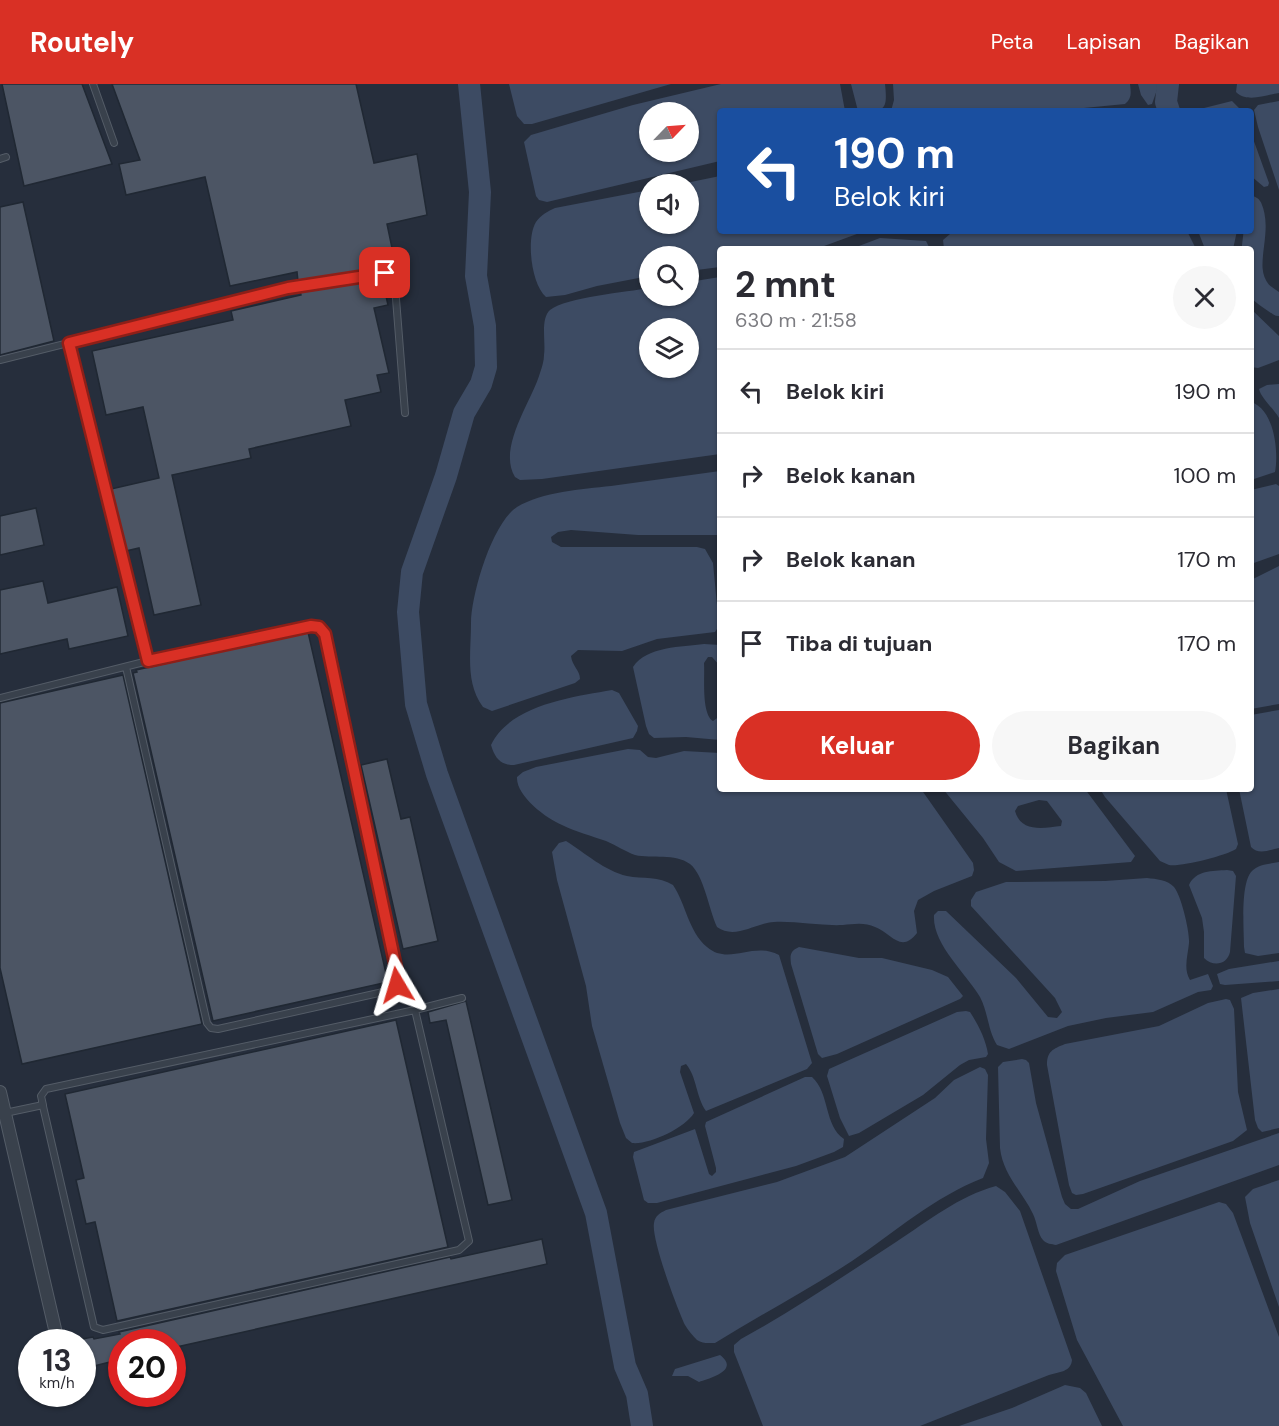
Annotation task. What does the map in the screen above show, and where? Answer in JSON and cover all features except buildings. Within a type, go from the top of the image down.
[{"type":"street","points":[[0,1092],[55,1329]]},
{"type":"lane","points":[[93,84],[114,143]]},
{"type":"lane","points":[[0,360],[288,288],[385,273],[395,286],[405,413]]},
{"type":"lane","points":[[69,343],[148,661]]},
{"type":"lane","points":[[0,698],[148,661],[311,626],[319,627],[325,634],[398,977],[397,985],[392,990],[218,1029],[211,1028],[207,1023],[126,667]]},
{"type":"lane","points":[[415,1010],[469,1240],[459,1250],[103,1330],[94,1327],[42,1102],[42,1092],[46,1089],[462,998]]},
{"type":"lane","points":[[5,1113],[43,1105],[42,1102]]},
{"type":"water","points":[[509,84],[671,84],[532,124],[524,124],[517,116]]},
{"type":"water","points":[[721,84],[840,84],[844,108],[717,108],[717,162],[665,174],[639,174],[639,180],[547,202],[539,200],[536,196],[524,142],[531,135],[639,104],[639,162],[699,162],[699,102],[646,102]]},
{"type":"water","points":[[851,84],[885,84],[886,100],[882,108],[857,108]]},
{"type":"water","points":[[893,84],[1130,84],[1131,93],[1125,104],[1084,108],[892,108]]},
{"type":"water","points":[[1138,84],[1159,84],[1152,104],[1148,105],[1141,95]]},
{"type":"water","points":[[1237,84],[1279,84],[1279,93],[1245,97],[1236,92]]},
{"type":"water","points":[[1232,101],[1239,108],[1204,108]]},
{"type":"water","points":[[1279,101],[1279,190],[1254,110],[1258,105]]},
{"type":"water","points":[[1254,141],[1269,183],[1264,187],[1254,179]]},
{"type":"water","points":[[717,177],[717,234],[857,234],[824,246],[717,246],[717,267],[699,270],[699,246],[639,246],[639,278],[565,295],[546,297],[541,291],[534,272],[531,239],[536,222],[555,208],[639,192],[639,234],[699,234],[699,180]]},
{"type":"water","points":[[950,234],[1188,234],[1194,246],[944,246],[943,240]]},
{"type":"water","points":[[1199,234],[1236,234],[1234,246],[1204,246]]},
{"type":"water","points":[[880,238],[926,241],[928,246],[859,246]]},
{"type":"water","points":[[717,277],[717,454],[542,479],[520,480],[515,477],[510,452],[518,425],[544,360],[545,319],[550,310],[558,305],[583,298],[639,290],[639,306],[699,306],[699,280]]},
{"type":"water","points":[[1254,312],[1279,336],[1279,360],[1254,367]]},
{"type":"water","points":[[1279,384],[1279,418],[1259,389],[1267,385]]},
{"type":"water","points":[[1254,404],[1259,406],[1270,422],[1275,442],[1275,472],[1254,479]]},
{"type":"water","points":[[717,471],[717,535],[638,535],[571,530],[558,532],[551,537],[552,542],[561,547],[697,547],[705,549],[713,563],[717,629],[715,632],[657,639],[622,651],[578,650],[571,656],[580,676],[575,683],[492,711],[483,707],[477,698],[471,678],[472,611],[479,578],[491,543],[499,528],[508,515],[527,502],[575,490]]},
{"type":"water","points":[[1276,484],[1279,486],[1279,554],[1254,563],[1254,489]]},
{"type":"water","points":[[1279,566],[1279,704],[1254,708],[1254,578]]},
{"type":"water","points":[[717,645],[717,663],[712,657],[708,657],[704,663],[704,694],[709,717],[713,721],[717,718],[717,740],[686,737],[654,738],[649,734],[633,667],[647,655],[676,647]]},
{"type":"water","points":[[612,690],[619,693],[638,726],[633,738],[514,765],[502,762],[494,754],[491,745],[500,731],[527,712],[561,700]]},
{"type":"water","points":[[1279,710],[1279,848],[1268,851],[1251,847],[1240,792],[1254,792],[1254,714]]},
{"type":"water","points":[[628,749],[640,750],[648,757],[656,758],[684,751],[717,753],[717,792],[923,792],[973,863],[974,870],[972,876],[918,900],[914,911],[917,933],[906,942],[896,940],[871,925],[863,924],[774,922],[738,931],[724,931],[717,927],[703,884],[690,864],[670,857],[635,855],[606,841],[555,822],[533,806],[521,792],[517,777],[536,767]]},
{"type":"water","points":[[945,792],[1087,792],[1135,856],[1131,862],[1016,871],[999,862],[983,838]],"holes":[[[1039,800],[1047,801],[1062,821],[1061,826],[1034,828],[1022,823],[1015,811],[1018,806]]]},
{"type":"water","points":[[1102,792],[1227,792],[1238,844],[1236,849],[1223,855],[1193,863],[1169,865],[1160,861]]},
{"type":"water","points":[[566,841],[619,874],[657,879],[673,885],[701,941],[715,952],[733,954],[769,951],[779,955],[812,1063],[807,1069],[706,1111],[686,1064],[681,1066],[680,1072],[694,1113],[675,1130],[657,1138],[632,1143],[626,1138],[592,1026],[586,986],[557,880],[552,852],[559,843]]},
{"type":"water","points":[[1279,862],[1279,953],[1258,956],[1245,953],[1244,907],[1248,877],[1258,867]]},
{"type":"water","points":[[1233,871],[1236,876],[1230,952],[1223,962],[1211,963],[1204,958],[1202,918],[1189,885],[1200,874]]},
{"type":"water","points":[[1147,878],[1169,883],[1177,891],[1188,931],[1186,967],[1188,976],[1190,980],[1208,974],[1213,986],[1211,990],[1198,992],[1153,1012],[1068,1026],[1009,1049],[997,1045],[980,997],[938,937],[934,915],[938,911],[946,911],[1016,978],[1048,1017],[1057,1018],[1062,1012],[1055,998],[971,906],[971,900],[976,892],[1006,882],[1105,881]]},
{"type":"water","points":[[799,947],[859,958],[882,958],[932,970],[948,977],[963,996],[837,1054],[822,1058],[818,1054],[791,964],[791,954]]},
{"type":"water","points":[[1279,961],[1279,981],[1225,985],[1220,984],[1217,974],[1229,969]]},
{"type":"water","points":[[1279,989],[1279,1128],[1262,1132],[1255,1120],[1241,998],[1253,993]]},
{"type":"water","points":[[1230,1000],[1234,1009],[1238,1092],[1247,1130],[1233,1141],[1083,1194],[1072,1193],[1047,1065],[1050,1054],[1054,1049],[1065,1044],[1159,1026],[1208,1003]]},
{"type":"water","points":[[957,1012],[970,1012],[981,1032],[988,1054],[986,1057],[969,1060],[960,1065],[923,1095],[859,1133],[849,1136],[840,1118],[827,1076],[829,1069]]},
{"type":"water","points":[[1022,1059],[1029,1063],[1036,1103],[1062,1197],[1071,1209],[1078,1209],[1140,1181],[1279,1133],[1279,1165],[1056,1245],[1047,1243],[1041,1238],[1029,1206],[1009,1175],[1000,1148],[998,1067],[1003,1062]]},
{"type":"water","points":[[980,1067],[985,1069],[988,1075],[986,1139],[989,1163],[983,1178],[931,1205],[835,1272],[715,1343],[703,1343],[695,1338],[681,1316],[660,1258],[654,1231],[654,1223],[658,1215],[666,1210],[777,1182],[845,1157],[935,1098],[954,1080]]},
{"type":"water","points":[[805,1077],[812,1077],[818,1084],[833,1126],[844,1139],[843,1147],[796,1166],[657,1203],[648,1203],[644,1200],[633,1157],[634,1152],[695,1129],[709,1174],[712,1176],[716,1168],[705,1126],[706,1122]]},
{"type":"water","points":[[1279,1180],[1279,1307],[1250,1223],[1245,1197],[1253,1189]]},
{"type":"water","points":[[996,1186],[1005,1192],[1020,1211],[1072,1360],[1069,1367],[1064,1371],[920,1426],[763,1426],[734,1352],[734,1345],[944,1210],[982,1190]]},
{"type":"water","points":[[1219,1202],[1226,1204],[1233,1213],[1279,1337],[1279,1426],[1123,1426],[1077,1340],[1056,1271],[1057,1263],[1065,1255]]},
{"type":"water","points":[[720,1355],[727,1365],[722,1373],[716,1376],[699,1382],[688,1376],[672,1376],[675,1369]]},
{"type":"water","points":[[1065,1385],[1080,1388],[1086,1393],[1102,1426],[959,1426],[1012,1408]]},
{"type":"waterway","points":[[469,84],[480,192],[476,276],[485,326],[486,367],[481,384],[464,413],[446,476],[412,572],[408,612],[416,704],[437,774],[596,1213],[625,1366],[637,1394],[642,1426]]},
{"type":"waterway","points":[[1168,84],[1166,102],[1168,108]]},
{"type":"waterway","points":[[1253,246],[1254,217]]},
{"type":"waterway","points":[[1254,281],[1262,293],[1279,305]]},
{"type":"route","points":[[385,273],[288,288],[69,343],[148,661],[311,626],[319,627],[325,634],[398,977],[397,985]]}]
